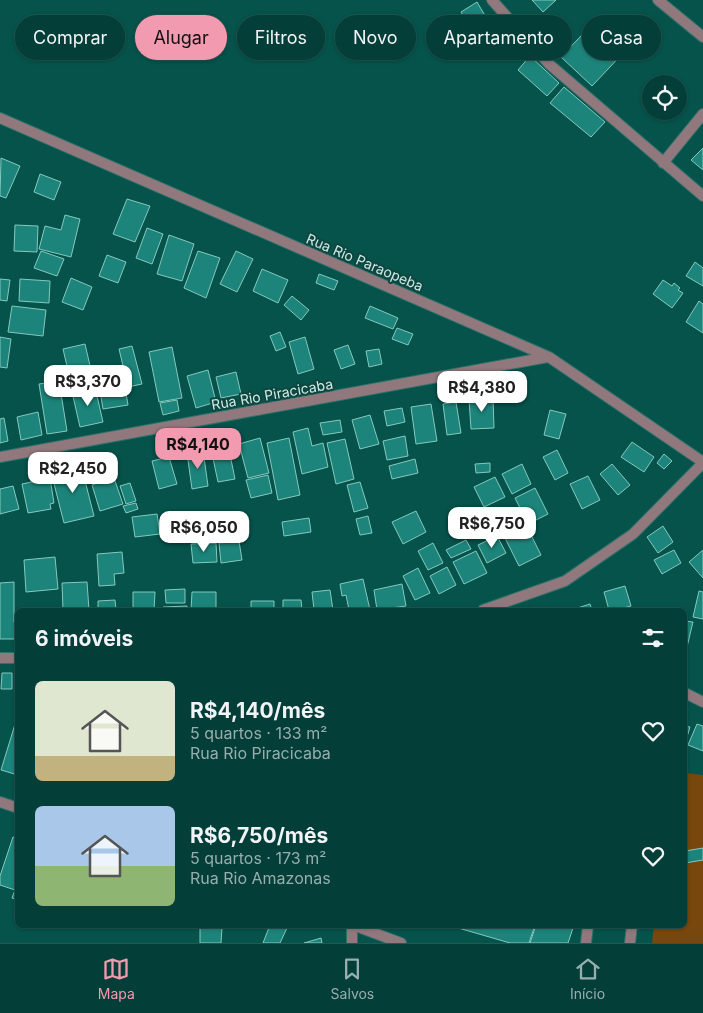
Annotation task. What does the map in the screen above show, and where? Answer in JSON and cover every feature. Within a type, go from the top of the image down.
[{"type":"street","points":[[492,0],[549,64],[703,196]]},
{"type":"street","points":[[658,0],[703,37]]},
{"type":"street","points":[[663,163],[703,114]]},
{"type":"street","name":"Rua Rio Paraopeba","points":[[0,118],[549,357],[703,462]]},
{"type":"street","name":"Rua Rio Piracicaba","points":[[0,457],[549,357]]},
{"type":"street","points":[[489,608],[565,581],[633,534],[703,462]]},
{"type":"street","points":[[0,658],[15,658]]},
{"type":"street","points":[[687,694],[703,702]]},
{"type":"street","points":[[0,802],[15,807]]},
{"type":"street","points":[[352,928],[352,943]]},
{"type":"street","points":[[360,928],[401,943]]},
{"type":"street","points":[[586,943],[588,928]]},
{"type":"street","points":[[630,943],[632,928]]},
{"type":"shaded area","points":[[687,773],[703,775],[703,943],[652,943],[654,928],[687,928]]},
{"type":"building","points":[[532,0],[556,0],[543,12]]},
{"type":"building","points":[[477,2],[485,15],[463,15],[461,12]]},
{"type":"building","points":[[582,35],[582,60],[617,60],[592,86],[564,60],[572,60],[572,45]]},
{"type":"building","points":[[527,60],[534,60],[559,83],[547,96],[518,70]]},
{"type":"building","points":[[564,87],[605,122],[591,137],[550,103]]},
{"type":"building","points":[[703,148],[703,170],[691,160]]},
{"type":"building","points":[[1,158],[20,166],[6,198],[0,196]]},
{"type":"building","points":[[40,174],[61,182],[54,200],[34,192]]},
{"type":"building","points":[[127,199],[150,206],[135,242],[113,234]]},
{"type":"building","points":[[65,215],[80,219],[71,257],[39,249],[45,226],[61,230]]},
{"type":"building","points":[[15,225],[38,226],[37,252],[14,251]]},
{"type":"building","points":[[147,228],[163,234],[152,264],[136,258]]},
{"type":"building","points":[[169,235],[194,244],[182,281],[157,274]]},
{"type":"building","points":[[41,251],[64,259],[57,276],[34,268]]},
{"type":"building","points":[[198,251],[220,258],[206,298],[184,288]]},
{"type":"building","points":[[236,251],[253,259],[237,292],[220,284]]},
{"type":"building","points":[[107,255],[126,262],[118,283],[99,276]]},
{"type":"building","points":[[695,262],[703,268],[703,286],[686,276]]},
{"type":"building","points":[[262,269],[288,280],[278,303],[253,291]]},
{"type":"building","points":[[319,274],[338,281],[334,290],[316,283]]},
{"type":"building","points":[[71,278],[92,287],[83,310],[62,302]]},
{"type":"building","points":[[0,279],[10,280],[7,301],[0,300]]},
{"type":"building","points":[[20,279],[50,281],[49,303],[19,301]]},
{"type":"building","points":[[663,280],[672,286],[674,283],[680,288],[678,290],[683,293],[672,308],[653,294]]},
{"type":"building","points":[[292,296],[309,310],[301,320],[284,305]]},
{"type":"building","points":[[699,301],[703,304],[703,333],[686,322]]},
{"type":"building","points":[[12,306],[46,310],[43,336],[8,332]]},
{"type":"building","points":[[370,306],[398,318],[393,329],[365,318]]},
{"type":"building","points":[[397,328],[413,334],[408,345],[392,339]]},
{"type":"building","points":[[280,332],[286,347],[276,351],[270,336]]},
{"type":"building","points":[[0,337],[11,339],[7,368],[0,367]]},
{"type":"building","points":[[305,337],[314,369],[298,374],[289,342]]},
{"type":"building","points":[[85,344],[91,370],[69,375],[63,349]]},
{"type":"building","points":[[348,345],[355,364],[341,369],[334,350]]},
{"type":"building","points":[[132,346],[142,384],[128,387],[119,349]]},
{"type":"building","points":[[172,347],[182,398],[159,402],[149,352]]},
{"type":"building","points":[[379,349],[382,364],[369,367],[366,351]]},
{"type":"building","points":[[122,369],[128,405],[103,409],[97,373]]},
{"type":"building","points":[[208,370],[216,402],[196,408],[187,376]]},
{"type":"building","points":[[236,372],[241,394],[221,398],[216,377]]},
{"type":"building","points":[[59,381],[67,431],[47,434],[39,384]]},
{"type":"building","points":[[95,387],[103,422],[80,427],[72,392]]},
{"type":"building","points":[[493,397],[494,428],[471,429],[469,399]]},
{"type":"building","points":[[177,400],[179,411],[163,415],[160,403]]},
{"type":"building","points":[[456,402],[461,433],[447,435],[443,404]]},
{"type":"building","points":[[431,404],[437,441],[416,444],[411,407]]},
{"type":"building","points":[[402,408],[405,422],[387,426],[384,411]]},
{"type":"building","points":[[550,410],[566,414],[559,439],[544,435]]},
{"type":"building","points":[[38,412],[42,435],[21,440],[17,417]]},
{"type":"building","points":[[370,415],[379,444],[360,449],[352,420]]},
{"type":"building","points":[[4,418],[8,441],[0,443],[0,419]]},
{"type":"building","points":[[340,420],[342,432],[323,435],[320,423]]},
{"type":"building","points":[[308,428],[312,446],[323,443],[328,467],[302,474],[293,432]]},
{"type":"building","points":[[405,436],[408,456],[387,460],[383,441]]},
{"type":"building","points":[[260,438],[269,473],[248,478],[239,444]]},
{"type":"building","points":[[289,438],[300,495],[278,500],[267,443]]},
{"type":"building","points":[[345,439],[354,479],[336,484],[327,443]]},
{"type":"building","points":[[632,442],[654,457],[644,472],[621,457]]},
{"type":"building","points":[[228,445],[235,479],[218,482],[211,449]]},
{"type":"building","points":[[203,450],[208,486],[192,489],[187,453]]},
{"type":"building","points":[[557,450],[568,473],[555,480],[543,457]]},
{"type":"building","points":[[664,454],[672,461],[664,469],[657,463]]},
{"type":"building","points":[[169,457],[177,484],[159,489],[152,461]]},
{"type":"building","points":[[415,459],[418,473],[392,479],[389,466]]},
{"type":"building","points":[[108,460],[112,474],[91,480],[87,466]]},
{"type":"building","points":[[490,463],[490,472],[476,473],[475,464]]},
{"type":"building","points":[[522,464],[531,484],[512,494],[502,474]]},
{"type":"building","points":[[612,464],[630,485],[618,495],[600,474]]},
{"type":"building","points":[[81,465],[94,516],[64,523],[51,472]]},
{"type":"building","points":[[268,475],[272,493],[251,498],[246,480]]},
{"type":"building","points":[[588,476],[600,500],[582,509],[570,484]]},
{"type":"building","points":[[495,477],[505,497],[484,507],[474,487]]},
{"type":"building","points":[[50,478],[54,503],[50,504],[51,509],[28,513],[22,484]]},
{"type":"building","points":[[114,478],[123,504],[100,511],[92,485]]},
{"type":"building","points":[[360,482],[368,508],[354,512],[347,485]]},
{"type":"building","points":[[130,483],[136,501],[126,504],[120,486]]},
{"type":"building","points":[[13,486],[19,509],[0,514],[0,489]]},
{"type":"building","points":[[535,488],[548,514],[528,524],[515,498]]},
{"type":"building","points":[[136,503],[138,509],[126,513],[123,506]]},
{"type":"building","points":[[416,511],[426,532],[403,544],[392,522]]},
{"type":"building","points":[[157,514],[160,534],[135,537],[132,517]]},
{"type":"building","points":[[213,514],[214,539],[199,540],[197,516]]},
{"type":"building","points":[[241,516],[244,534],[227,537],[224,519]]},
{"type":"building","points":[[368,516],[372,533],[360,535],[356,519]]},
{"type":"building","points":[[309,518],[311,532],[284,536],[282,522]]},
{"type":"building","points":[[525,523],[541,555],[519,566],[503,534]]},
{"type":"building","points":[[663,526],[673,542],[658,553],[647,537]]},
{"type":"building","points":[[497,536],[506,553],[487,563],[478,545]]},
{"type":"building","points":[[466,540],[471,549],[451,558],[446,550]]},
{"type":"building","points":[[239,541],[242,560],[221,563],[219,543]]},
{"type":"building","points":[[216,543],[217,562],[193,563],[191,544]]},
{"type":"building","points":[[433,543],[443,563],[428,570],[418,551]]},
{"type":"building","points":[[674,550],[681,563],[662,574],[654,560]]},
{"type":"building","points":[[703,550],[703,578],[689,562]]},
{"type":"building","points":[[476,551],[487,573],[464,584],[453,562]]},
{"type":"building","points":[[122,552],[124,573],[114,574],[115,585],[99,586],[97,554]]},
{"type":"building","points":[[55,557],[58,589],[26,592],[24,560]]},
{"type":"building","points":[[447,567],[456,585],[439,594],[430,576]]},
{"type":"building","points":[[418,568],[430,593],[415,600],[403,576]]},
{"type":"building","points":[[363,579],[370,608],[349,608],[346,595],[342,596],[340,584]]},
{"type":"building","points":[[14,582],[15,639],[0,639],[0,583]]},
{"type":"building","points":[[87,582],[89,608],[63,608],[62,583]]},
{"type":"building","points":[[402,584],[406,606],[377,608],[374,590]]},
{"type":"building","points":[[625,586],[631,606],[608,608],[604,592]]},
{"type":"building","points":[[185,589],[185,603],[166,603],[165,590]]},
{"type":"building","points":[[330,590],[333,608],[314,608],[312,592]]},
{"type":"building","points":[[699,591],[703,592],[703,619],[693,617]]},
{"type":"building","points":[[133,592],[155,592],[154,608],[133,608]]},
{"type":"building","points":[[192,592],[216,592],[216,608],[191,608]]},
{"type":"building","points":[[115,600],[116,608],[98,608],[98,601]]},
{"type":"building","points":[[283,600],[301,600],[302,608],[283,608]]},
{"type":"building","points":[[251,601],[274,601],[274,608],[251,608]]},
{"type":"building","points":[[590,604],[591,608],[577,608]]},
{"type":"building","points":[[187,606],[187,608],[163,608]]},
{"type":"building","points":[[687,621],[693,622],[687,647]]},
{"type":"building","points":[[2,673],[12,673],[12,689],[1,689]]},
{"type":"building","points":[[15,724],[15,774],[1,770]]},
{"type":"building","points":[[697,724],[703,726],[703,751],[688,745]]},
{"type":"building","points":[[687,726],[690,727],[687,737]]},
{"type":"building","points":[[13,837],[15,838],[15,890],[0,885],[0,876]]},
{"type":"building","points":[[703,848],[703,860],[687,863],[687,851]]},
{"type":"building","points":[[200,928],[222,928],[221,943],[200,943]]},
{"type":"building","points":[[269,928],[287,928],[280,943],[263,943]]},
{"type":"building","points":[[458,928],[534,928],[529,943],[510,943]]},
{"type":"building","points":[[535,928],[573,928],[568,943],[530,943]]},
{"type":"building","points":[[321,938],[322,943],[304,943]]}]
